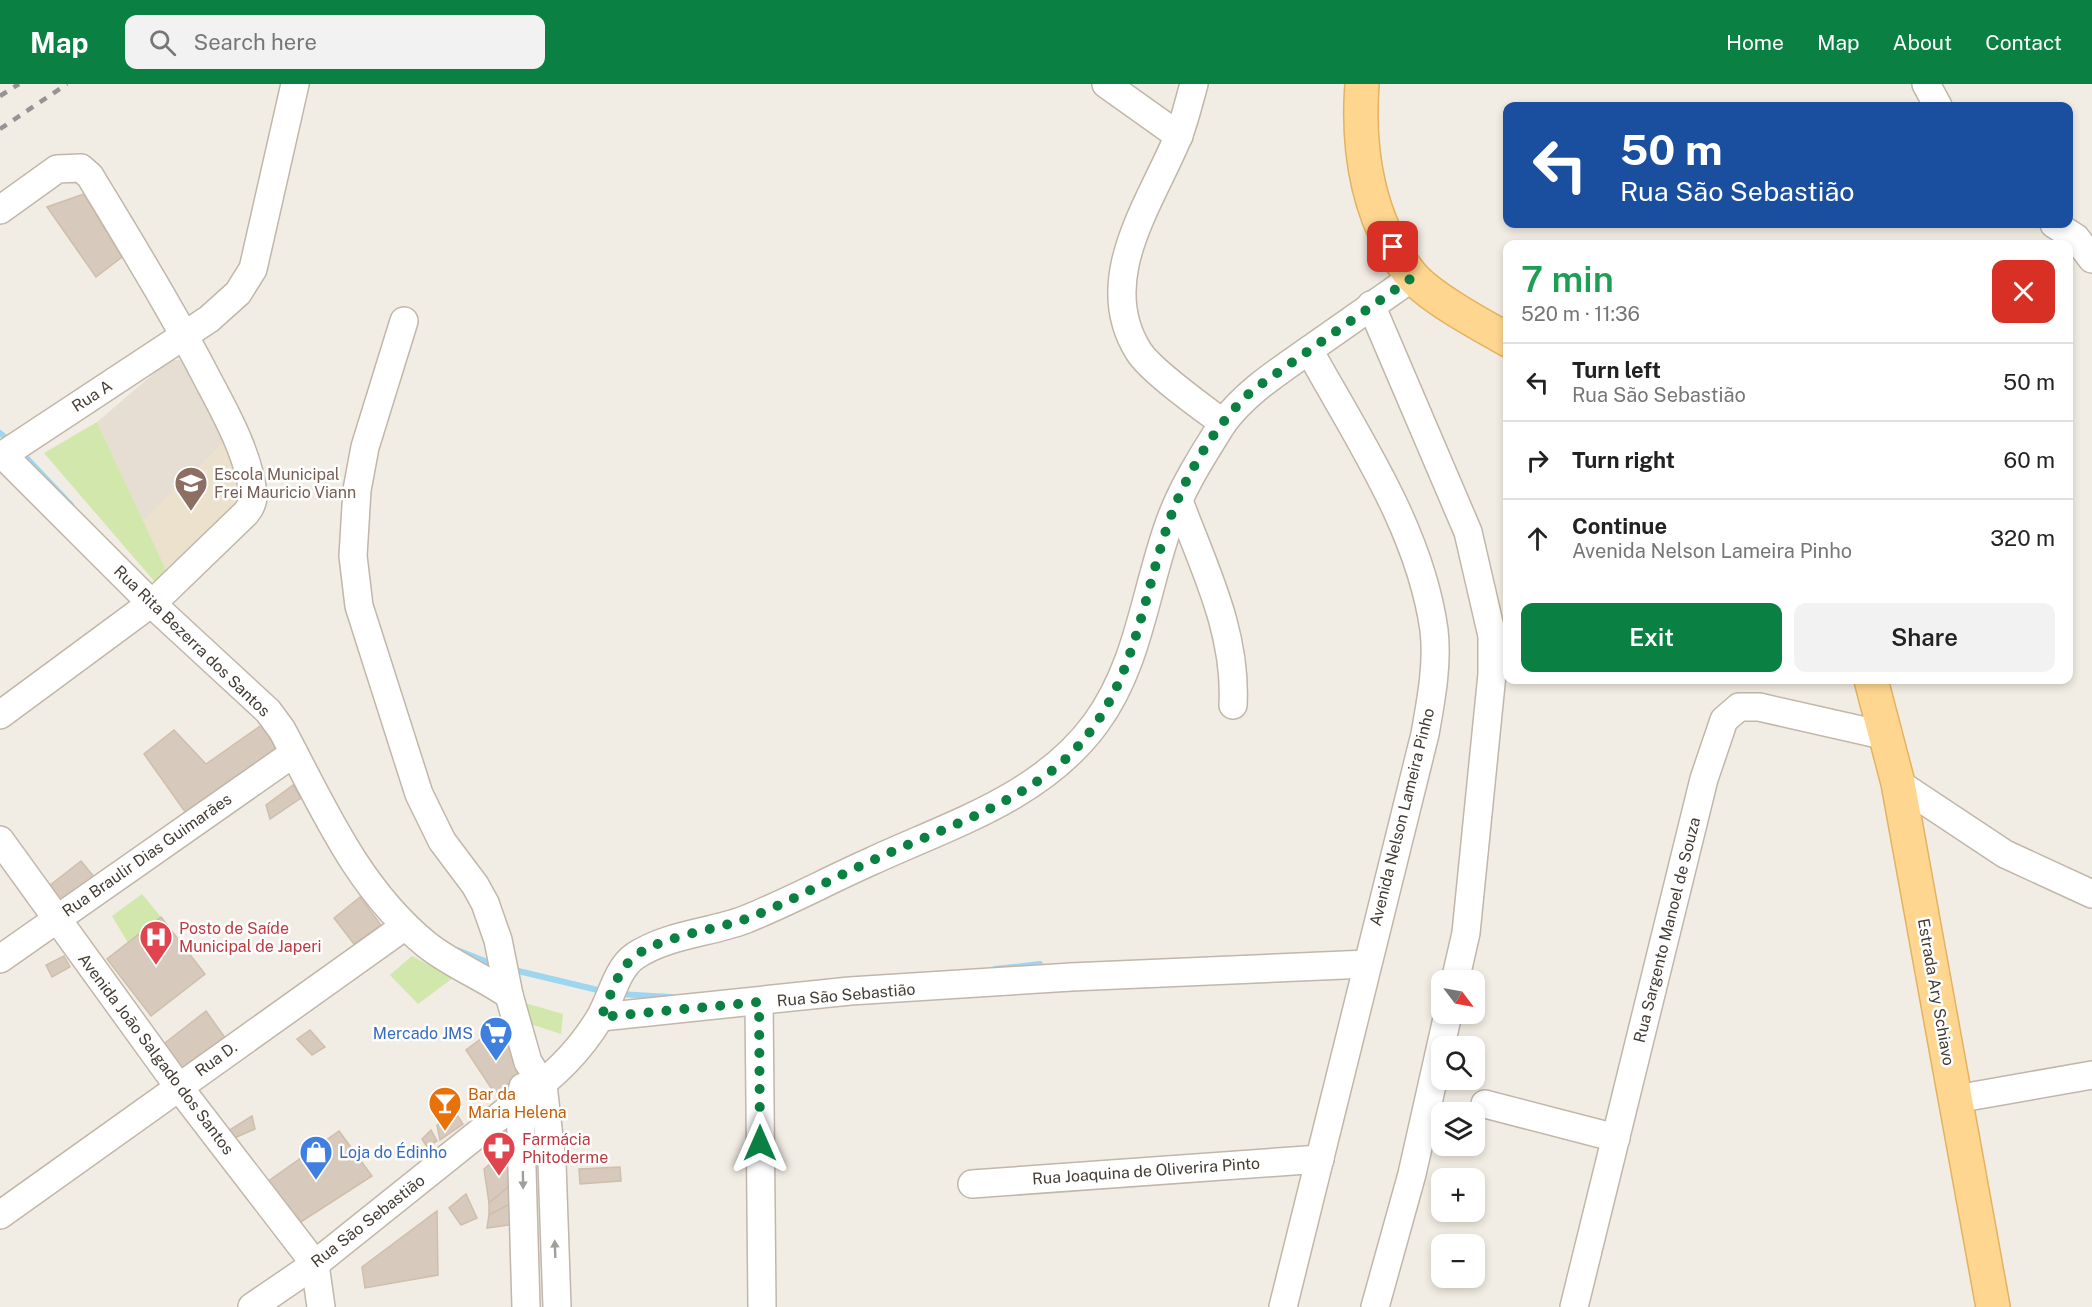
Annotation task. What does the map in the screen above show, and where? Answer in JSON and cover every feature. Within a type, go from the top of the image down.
[{"type":"main road","points":[[1362,84],[1359,124],[1368,182],[1375,209],[1393,247],[1413,277],[1455,309],[1503,337]]},
{"type":"main road","name":"Estrada Ary Schiavo","points":[[1872,684],[1898,783],[1993,1307]]},
{"type":"street","name":"Rua A","points":[[10,450],[186,336],[238,293],[253,269],[295,84]]},
{"type":"street","points":[[1106,84],[1179,136]]},
{"type":"street","points":[[1194,84],[1179,136],[1134,229],[1124,272],[1122,304],[1140,354],[1223,423]]},
{"type":"street","points":[[1926,84],[1936,102]]},
{"type":"street","points":[[0,210],[57,168],[81,168],[90,176],[186,336],[228,417],[242,454],[253,496],[246,513],[159,597],[0,715]]},
{"type":"street","points":[[2060,228],[2076,238],[2092,259]]},
{"type":"street","points":[[605,1009],[621,973],[633,958],[652,947],[744,920],[997,805],[1046,775],[1072,751],[1112,700],[1128,666],[1169,523],[1190,476],[1223,423],[1235,407],[1253,390],[1413,277]]},
{"type":"street","points":[[1371,305],[1465,524],[1475,556],[1492,636],[1492,674],[1466,933],[1458,970]]},
{"type":"street","points":[[404,321],[365,447],[357,490],[353,556],[359,606],[419,794],[442,841],[475,885],[485,903],[500,948],[528,1062],[543,1085],[552,1163],[557,1307]]},
{"type":"street","name":"Avenida Nelson Lameira Pinho","points":[[1282,1307],[1425,734],[1434,670],[1434,631],[1417,563],[1377,471],[1309,350]]},
{"type":"street","name":"Rua Rita Bezerra dos Santos","points":[[10,450],[159,597],[268,711],[294,753],[351,860],[405,926],[430,947],[508,985]]},
{"type":"street","points":[[1179,501],[1223,620],[1232,656],[1233,705]]},
{"type":"street","name":"Rua Sargento Manoel de Souza","points":[[1574,1307],[1704,779],[1724,720],[1739,707],[1759,707],[1887,736]]},
{"type":"street","name":"Rua Braulir Dias Guimarães","points":[[0,959],[294,753]]},
{"type":"street","points":[[1898,783],[2005,854],[2092,894]]},
{"type":"street","name":"Avenida João Salgado dos Santos","points":[[0,840],[178,1086],[315,1264]]},
{"type":"street","name":"Rua D.","points":[[0,1215],[405,926]]},
{"type":"street","name":"Rua São Sebastião","points":[[252,1307],[315,1264],[520,1100],[543,1085],[569,1059],[605,1009],[759,1002],[850,991],[958,984],[1367,964]]},
{"type":"street","points":[[759,1002],[762,1307]]},
{"type":"street","points":[[1375,1307],[1412,1174],[1446,1024]]},
{"type":"street","points":[[526,1307],[520,1100],[528,1062]]},
{"type":"street","points":[[1956,1099],[2092,1075]]},
{"type":"street","points":[[1485,1104],[1616,1138]]},
{"type":"street","name":"Rua Joaquina de Oliverira Pinto","points":[[972,1184],[1320,1159]]},
{"type":"street","points":[[315,1264],[321,1307]]},
{"type":"shaded area","points":[[170,360],[185,360],[226,440],[143,521],[97,422]]},
{"type":"shaded area","name":"Escola Municipal Frei Mauricio Viann","points":[[226,440],[240,503],[167,572],[143,521]]},
{"type":"green space","points":[[97,422],[167,572],[154,581],[44,453]]},
{"type":"green space","points":[[142,894],[161,917],[128,943],[112,916]]},
{"type":"green space","points":[[412,956],[453,978],[418,1004],[390,975]]},
{"type":"green space","points":[[525,1003],[563,1014],[561,1034],[530,1024]]},
{"type":"building","points":[[84,194],[122,257],[96,277],[47,207]]},
{"type":"building","points":[[263,724],[277,750],[188,816],[144,754],[174,730],[206,764]]},
{"type":"building","points":[[293,785],[301,798],[270,819],[266,805]]},
{"type":"building","points":[[81,861],[94,877],[58,905],[45,889]]},
{"type":"building","points":[[360,897],[381,925],[354,944],[334,918]]},
{"type":"building","name":"Posto de Saíde Municipal de Japeri","points":[[161,917],[205,974],[151,1016],[107,959]]},
{"type":"building","points":[[64,956],[70,967],[52,977],[46,965]]},
{"type":"building","points":[[206,1011],[226,1039],[182,1071],[161,1046]]},
{"type":"building","name":"Mercado JMS","points":[[506,1020],[521,1074],[495,1094],[466,1050]]},
{"type":"building","points":[[310,1030],[325,1047],[312,1055],[297,1039]]},
{"type":"building","name":"Bar da Maria Helena","points":[[455,1112],[463,1124],[440,1140],[437,1125]]},
{"type":"building","points":[[252,1116],[255,1129],[232,1139],[228,1131]]},
{"type":"building","points":[[431,1130],[437,1141],[427,1147],[422,1139]]},
{"type":"building","name":"Loja do Édinho","points":[[339,1131],[372,1176],[290,1229],[260,1187]]},
{"type":"building","name":"Farmácia Phitoderme","points":[[498,1157],[510,1161],[514,1182],[489,1203],[484,1169]]},
{"type":"building","points":[[620,1167],[621,1181],[580,1184],[579,1169]]},
{"type":"building","points":[[514,1182],[510,1204],[489,1215],[489,1203]]},
{"type":"building","points":[[466,1194],[477,1218],[461,1225],[449,1208]]},
{"type":"building","points":[[510,1204],[515,1224],[487,1228],[489,1215]]},
{"type":"building","points":[[437,1211],[438,1275],[365,1288],[362,1267]]},
{"type":"waterway","points":[[0,433],[11,442]]},
{"type":"waterway","points":[[20,451],[71,505]]},
{"type":"waterway","points":[[457,950],[495,965]]},
{"type":"waterway","points":[[995,969],[1040,964]]},
{"type":"waterway","points":[[510,969],[606,992]]},
{"type":"waterway","points":[[619,994],[671,997]]},
{"type":"railway","points":[[0,96],[19,84]]},
{"type":"railway","points":[[0,129],[67,84]]},
{"type":"place","name":"Escola Municipal Frei Mauricio Viann","points":[[191,512]]},
{"type":"place","name":"Posto de Saíde Municipal de Japeri","points":[[156,966]]},
{"type":"place","name":"Mercado JMS","points":[[496,1062]]},
{"type":"place","name":"Bar da Maria Helena","points":[[445,1132]]},
{"type":"place","name":"Farmácia Phitoderme","points":[[499,1177]]},
{"type":"place","name":"Loja do Édinho","points":[[316,1181]]},
{"type":"route","points":[[760,1143],[759,1002],[601,1017],[621,973],[633,958],[652,947],[744,920],[953,823],[997,805],[1046,775],[1072,751],[1112,700],[1128,666],[1169,523],[1190,476],[1223,423],[1235,407],[1253,390],[1413,277],[1393,247]]}]
